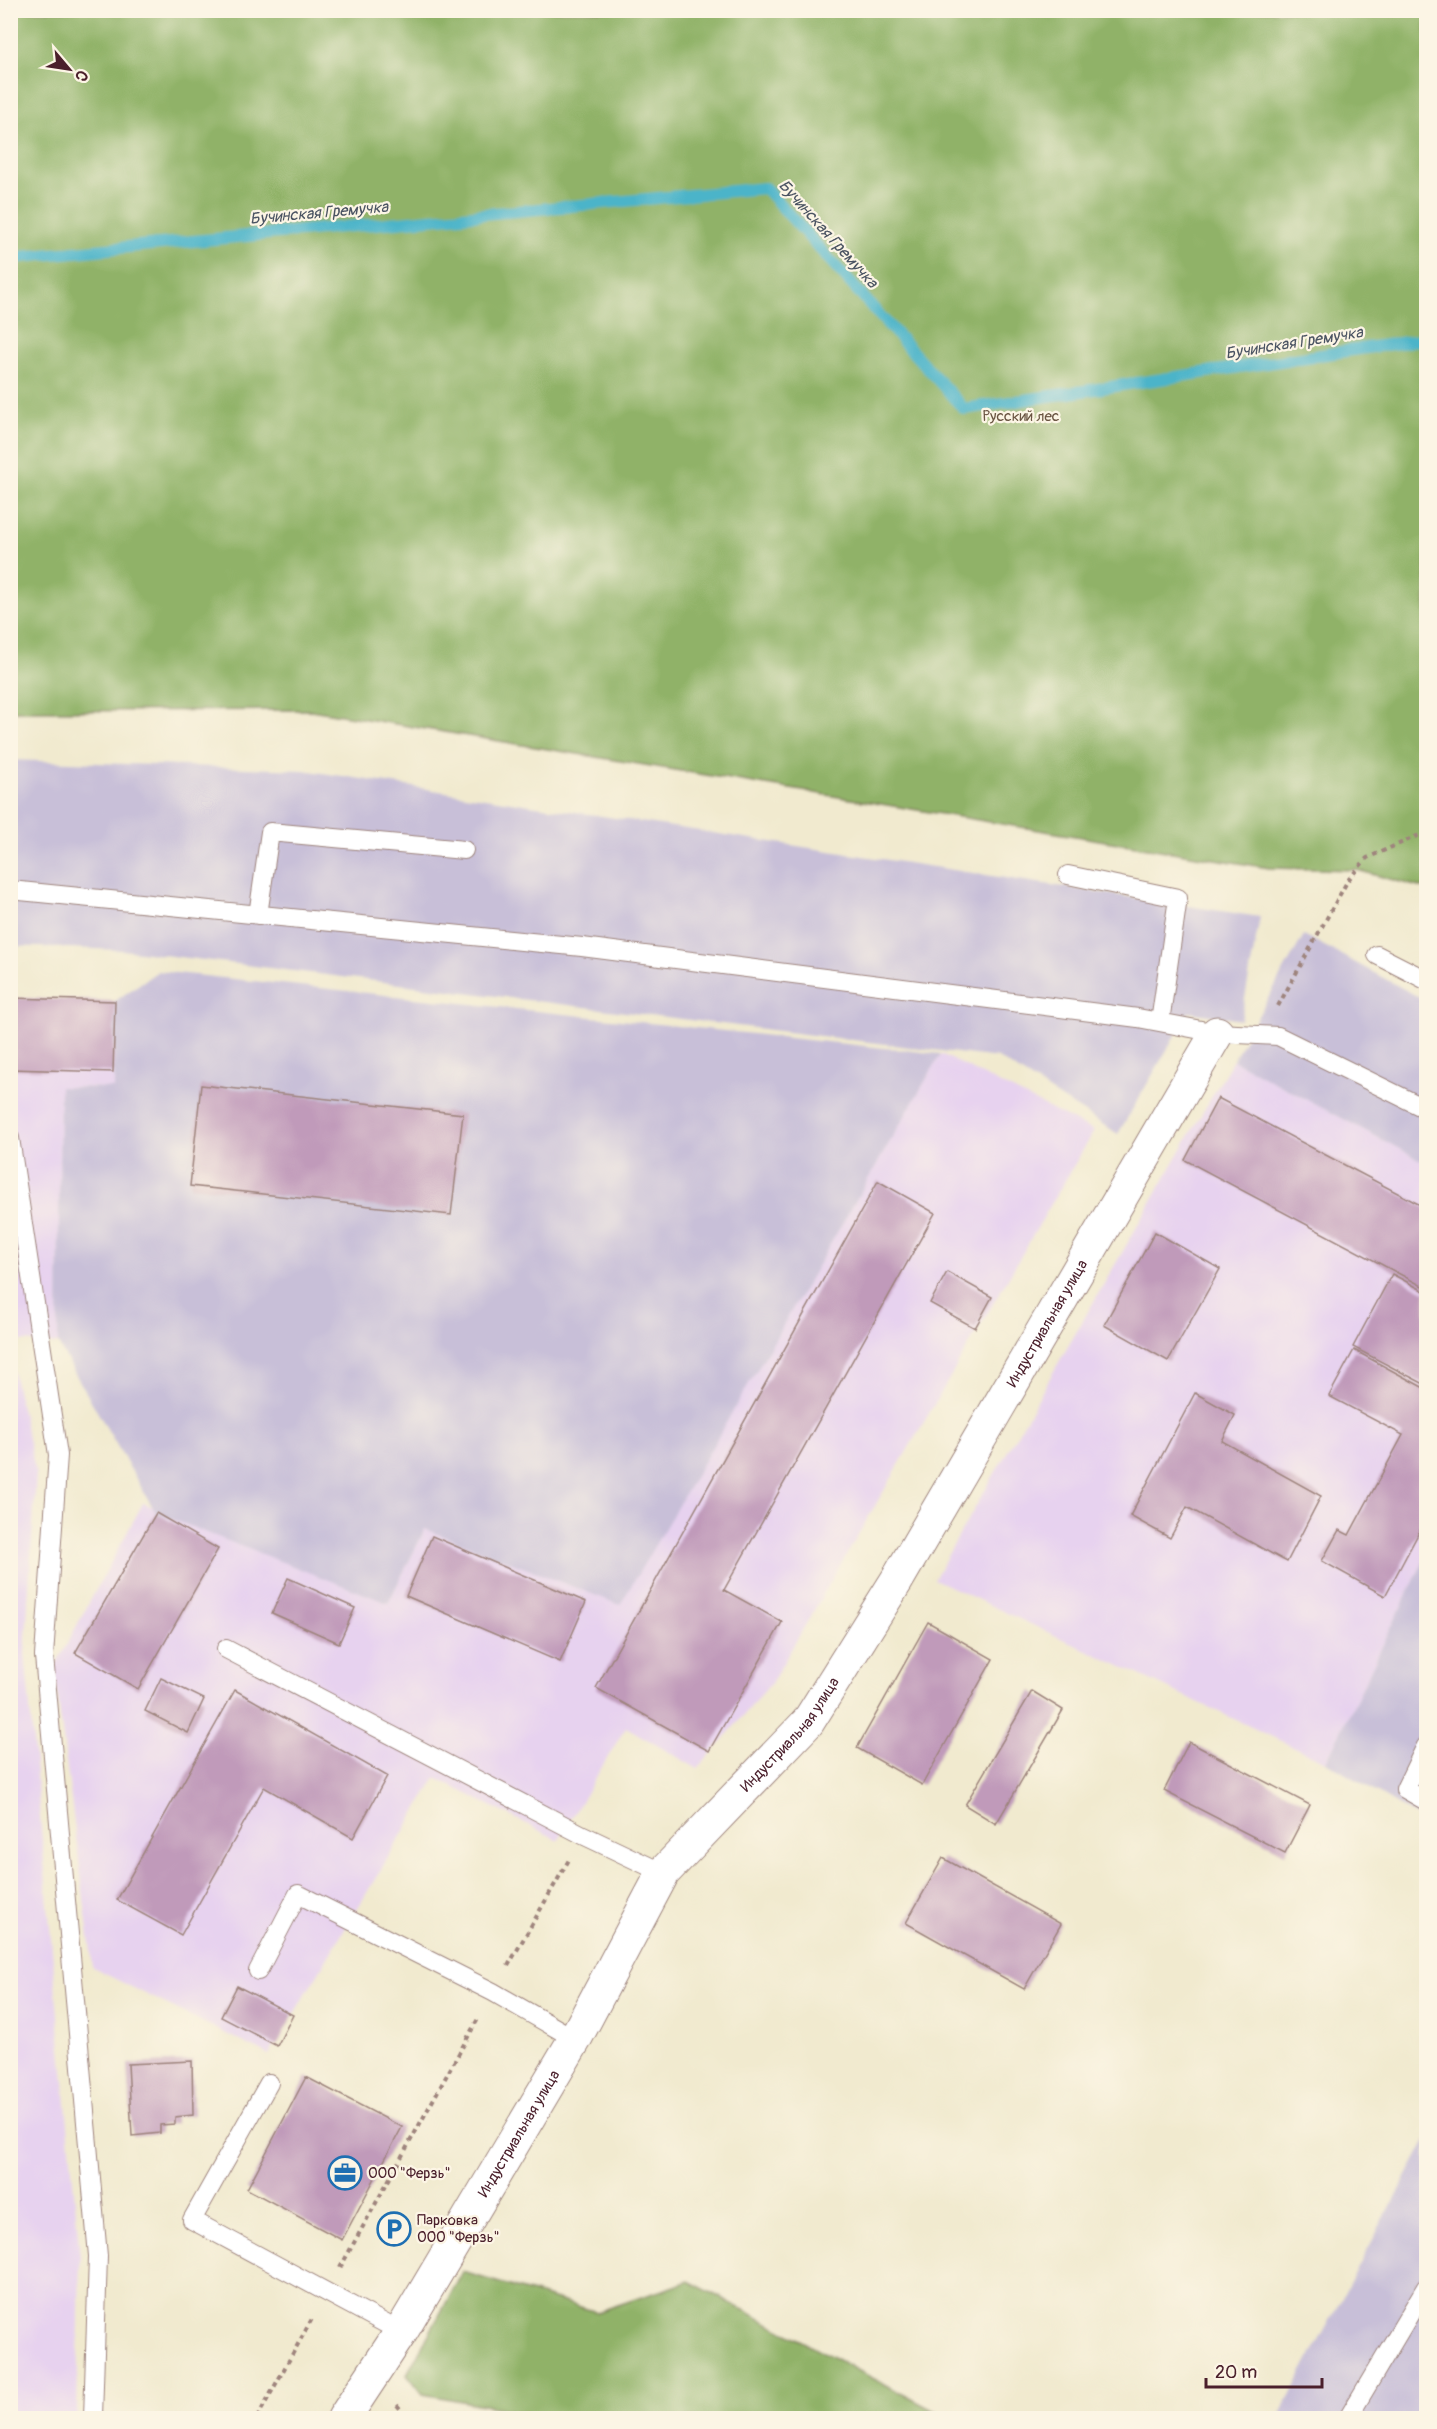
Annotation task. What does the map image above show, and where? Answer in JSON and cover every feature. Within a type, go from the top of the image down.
[{"type":"street","name":"Индустриальная улица","points":[[344,2418],[401,2332],[575,2039],[663,1873],[808,1722],[897,1580],[1217,1033]]},
{"type":"lane","points":[[258,915],[270,832],[464,850]]},
{"type":"lane","points":[[1068,875],[1178,898],[1160,1022]]},
{"type":"lane","points":[[10,890],[582,947],[1160,1022],[1217,1033],[1278,1036],[1426,1109]]},
{"type":"lane","points":[[1377,956],[1426,980]]},
{"type":"lane","points":[[10,1138],[58,1455],[44,1656],[98,2256],[93,2418]]},
{"type":"lane","points":[[226,1649],[583,1835],[663,1873]]},
{"type":"lane","points":[[1426,1746],[1405,1789],[1426,1801]]},
{"type":"lane","points":[[258,1971],[298,1894],[493,1992],[575,2039]]},
{"type":"lane","points":[[269,2083],[192,2220],[401,2332]]},
{"type":"lane","points":[[1348,2418],[1425,2294]]},
{"type":"path","points":[[1262,1036],[1348,880],[1367,858],[1426,832]]},
{"type":"path","points":[[257,2418],[493,1992],[583,1835]]},
{"type":"path","points":[[394,2401],[408,2418]]},
{"type":"shaded area","points":[[11,760],[303,770],[1260,917],[1241,1020],[1189,1012],[1118,1134],[998,1058],[123,950],[11,946]]},
{"type":"shaded area","points":[[1304,935],[1426,1001],[1426,1163],[1233,1060]]},
{"type":"shaded area","points":[[158,971],[941,1054],[620,1605],[425,1529],[388,1603],[156,1513],[58,1344],[60,1087],[114,1088],[115,1001]]},
{"type":"shaded area","points":[[11,998],[115,1001],[114,1088],[60,1087],[58,1344],[11,1340]]},
{"type":"shaded area","points":[[941,1054],[1094,1131],[772,1682],[698,1769],[626,1727],[558,1840],[436,1778],[269,2055],[93,1968],[54,1668],[143,1503],[388,1603],[425,1529],[620,1604]]},
{"type":"shaded area","points":[[1233,1060],[1426,1163],[1426,1556],[1326,1762],[934,1579]]},
{"type":"shaded area","points":[[10,1358],[36,1474],[25,1653],[80,2257],[77,2418],[11,2418]]},
{"type":"shaded area","points":[[1426,1556],[1426,1822],[1326,1762]]},
{"type":"shaded area","points":[[1426,2140],[1426,2418],[1278,2418]]},
{"type":"green space","name":"Русский лес","points":[[10,11],[1426,11],[1426,889],[1357,870],[1269,868],[311,710],[11,711]]},
{"type":"green space","points":[[463,2272],[597,2312],[689,2281],[948,2418],[554,2418],[423,2394],[407,2374]]},
{"type":"building","points":[[10,998],[115,1001],[113,1072],[10,1069]]},
{"type":"building","points":[[201,1085],[463,1114],[451,1215],[190,1186]]},
{"type":"building","points":[[1218,1098],[1426,1208],[1426,1288],[1185,1160]]},
{"type":"building","points":[[878,1181],[935,1213],[724,1590],[782,1622],[709,1751],[596,1688]]},
{"type":"building","points":[[1155,1232],[1220,1269],[1168,1361],[1104,1325]]},
{"type":"building","points":[[947,1272],[992,1297],[975,1328],[930,1303]]},
{"type":"building","points":[[1392,1274],[1426,1292],[1426,1385],[1353,1347]]},
{"type":"building","points":[[1354,1350],[1426,1389],[1426,1519],[1385,1596],[1322,1561],[1339,1530],[1349,1535],[1403,1435],[1329,1396]]},
{"type":"building","points":[[1195,1393],[1235,1415],[1222,1441],[1321,1496],[1287,1562],[1187,1507],[1170,1538],[1130,1516]]},
{"type":"building","points":[[156,1513],[218,1549],[138,1689],[75,1653]]},
{"type":"building","points":[[432,1536],[586,1602],[560,1662],[406,1596]]},
{"type":"building","points":[[288,1578],[355,1608],[339,1643],[272,1613]]},
{"type":"building","points":[[928,1622],[993,1659],[922,1785],[857,1748]]},
{"type":"building","points":[[161,1678],[204,1699],[188,1733],[145,1711]]},
{"type":"building","points":[[235,1690],[387,1776],[353,1838],[264,1787],[181,1935],[117,1900]]},
{"type":"building","points":[[1032,1691],[1063,1710],[996,1824],[965,1805]]},
{"type":"building","points":[[1189,1742],[1310,1805],[1285,1853],[1164,1791]]},
{"type":"building","points":[[943,1858],[1061,1924],[1024,1989],[906,1923]]},
{"type":"building","points":[[237,1986],[293,2015],[277,2046],[221,2017]]},
{"type":"building","points":[[192,2061],[193,2115],[175,2117],[175,2124],[160,2125],[160,2133],[132,2136],[128,2064]]},
{"type":"building","points":[[306,2077],[402,2127],[342,2240],[247,2189]]},
{"type":"waterway","name":"Бучинская Гремучка","points":[[10,258],[765,188],[964,409],[1426,339]]},
{"type":"place","name":"ООО \"Ферзь\"","points":[[345,2173]]},
{"type":"place","name":"Парковка ООО \"Ферзь\"","points":[[394,2229]]}]
